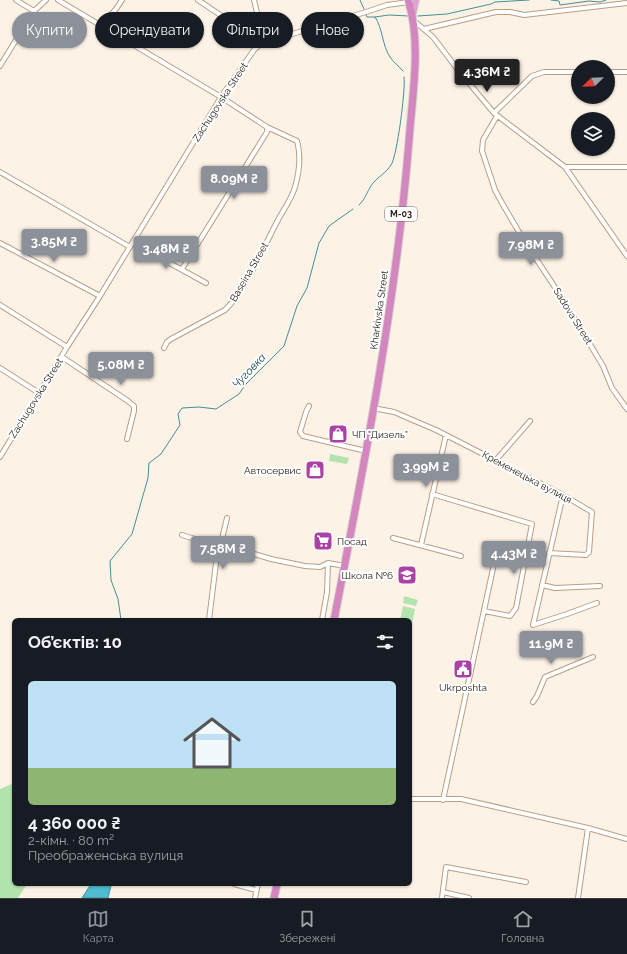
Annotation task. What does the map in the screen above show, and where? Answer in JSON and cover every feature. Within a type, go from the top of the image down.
[{"type":"highway","name":"М-03","points":[[408,1],[412,18]]},
{"type":"highway","name":"Kharkivska Street","points":[[334,618],[366,451],[390,309],[407,161],[416,53],[412,18]]},
{"type":"highway","points":[[274,898],[277,886]]},
{"type":"main road","name":"Kharkivska Street","points":[[412,18],[416,0]]},
{"type":"street","points":[[16,0],[34,11]]},
{"type":"street","points":[[0,66],[34,11],[46,0]]},
{"type":"street","points":[[58,0],[95,22]]},
{"type":"street","points":[[113,12],[122,0]]},
{"type":"street","points":[[198,0],[216,12]]},
{"type":"street","points":[[254,0],[257,12]]},
{"type":"street","points":[[293,34],[387,5],[408,1]]},
{"type":"street","points":[[424,29],[496,12],[510,12],[524,15],[627,3]]},
{"type":"street","points":[[412,18],[433,37],[495,115],[565,167],[626,254]]},
{"type":"street","points":[[138,48],[268,127],[267,132],[182,269]]},
{"type":"street","name":"Zachugovska Street","points":[[0,458],[221,97],[256,48]]},
{"type":"street","name":"Sadova Street","points":[[571,72],[544,72],[532,76],[495,115],[483,140],[482,151],[502,203],[603,366],[612,388],[627,408]]},
{"type":"street","points":[[615,72],[627,72]]},
{"type":"street","name":"Baseina Street","points":[[164,348],[167,342],[230,306],[246,282],[295,188],[299,160],[297,141],[268,127]]},
{"type":"street","points":[[565,167],[627,168]]},
{"type":"street","points":[[0,172],[130,247]]},
{"type":"street","points":[[133,242],[206,283]]},
{"type":"street","points":[[0,243],[100,296]]},
{"type":"street","points":[[0,305],[67,347]]},
{"type":"street","points":[[62,357],[134,406],[127,440]]},
{"type":"street","points":[[0,368],[39,393]]},
{"type":"street","points":[[310,406],[306,412],[300,432],[303,436],[366,451]]},
{"type":"street","name":"Кременецька вулиця","points":[[373,408],[394,412],[446,435],[563,495],[592,512],[589,552],[586,555],[549,553]]},
{"type":"street","points":[[496,460],[530,421]]},
{"type":"street","points":[[421,545],[446,435]]},
{"type":"street","points":[[432,494],[532,524],[516,608],[510,616],[484,611]]},
{"type":"street","points":[[563,495],[533,625],[597,603]]},
{"type":"street","points":[[209,618],[216,563],[227,518]]},
{"type":"street","points":[[182,535],[271,559],[312,567],[320,567],[328,563],[345,566]]},
{"type":"street","points":[[393,538],[461,556]]},
{"type":"street","points":[[322,618],[327,592],[328,563]]},
{"type":"street","points":[[443,800],[494,564]]},
{"type":"street","points":[[542,585],[555,588],[600,586]]},
{"type":"street","points":[[533,702],[538,696],[545,677],[593,656]]},
{"type":"street","points":[[412,799],[461,799],[588,828],[627,839]]},
{"type":"street","points":[[578,898],[588,828]]},
{"type":"street","points":[[442,898],[446,867],[526,882]]},
{"type":"street","points":[[241,886],[256,890]]},
{"type":"street","points":[[255,898],[257,886]]},
{"type":"street","points":[[443,892],[470,898]]},
{"type":"green space","points":[[330,454],[349,458],[347,464],[329,461]]},
{"type":"green space","points":[[404,596],[418,600],[416,606],[403,603]]},
{"type":"green space","points":[[403,606],[415,609],[412,624],[412,618],[400,618]]},
{"type":"green space","points":[[12,784],[12,886],[26,886],[18,898],[0,898],[0,789]]},
{"type":"water","points":[[90,886],[111,886],[108,898],[82,898]]},
{"type":"waterway","name":"Чуговка","points":[[360,0],[364,9]]},
{"type":"waterway","points":[[418,16],[447,14],[495,2],[529,0]]},
{"type":"waterway","points":[[551,0],[559,1],[560,5],[589,1],[600,2],[606,0]]},
{"type":"waterway","name":"Чуговка","points":[[366,15],[367,17],[375,17],[380,27],[387,52],[391,59],[403,71]]},
{"type":"waterway","points":[[375,17],[389,15],[409,16]]},
{"type":"waterway","name":"Чуговка","points":[[359,205],[372,184],[391,165],[396,149],[400,122],[404,94],[404,77]]},
{"type":"waterway","name":"Чуговка","points":[[121,618],[118,599],[111,580],[110,561],[132,534],[148,478],[149,463],[161,454],[180,425],[178,414],[182,408],[199,407],[216,409],[239,394],[246,384],[284,346],[297,306],[307,288],[319,243],[329,226],[353,209]]},
{"type":"place","name":"ЧП \"Дизель\"","points":[[338,434]]},
{"type":"place","name":"Автосервис","points":[[315,470]]},
{"type":"place","name":"Посад","points":[[323,541]]},
{"type":"place","name":"Школа №6","points":[[407,575]]},
{"type":"place","name":"Ukrposhta","points":[[463,669]]}]
